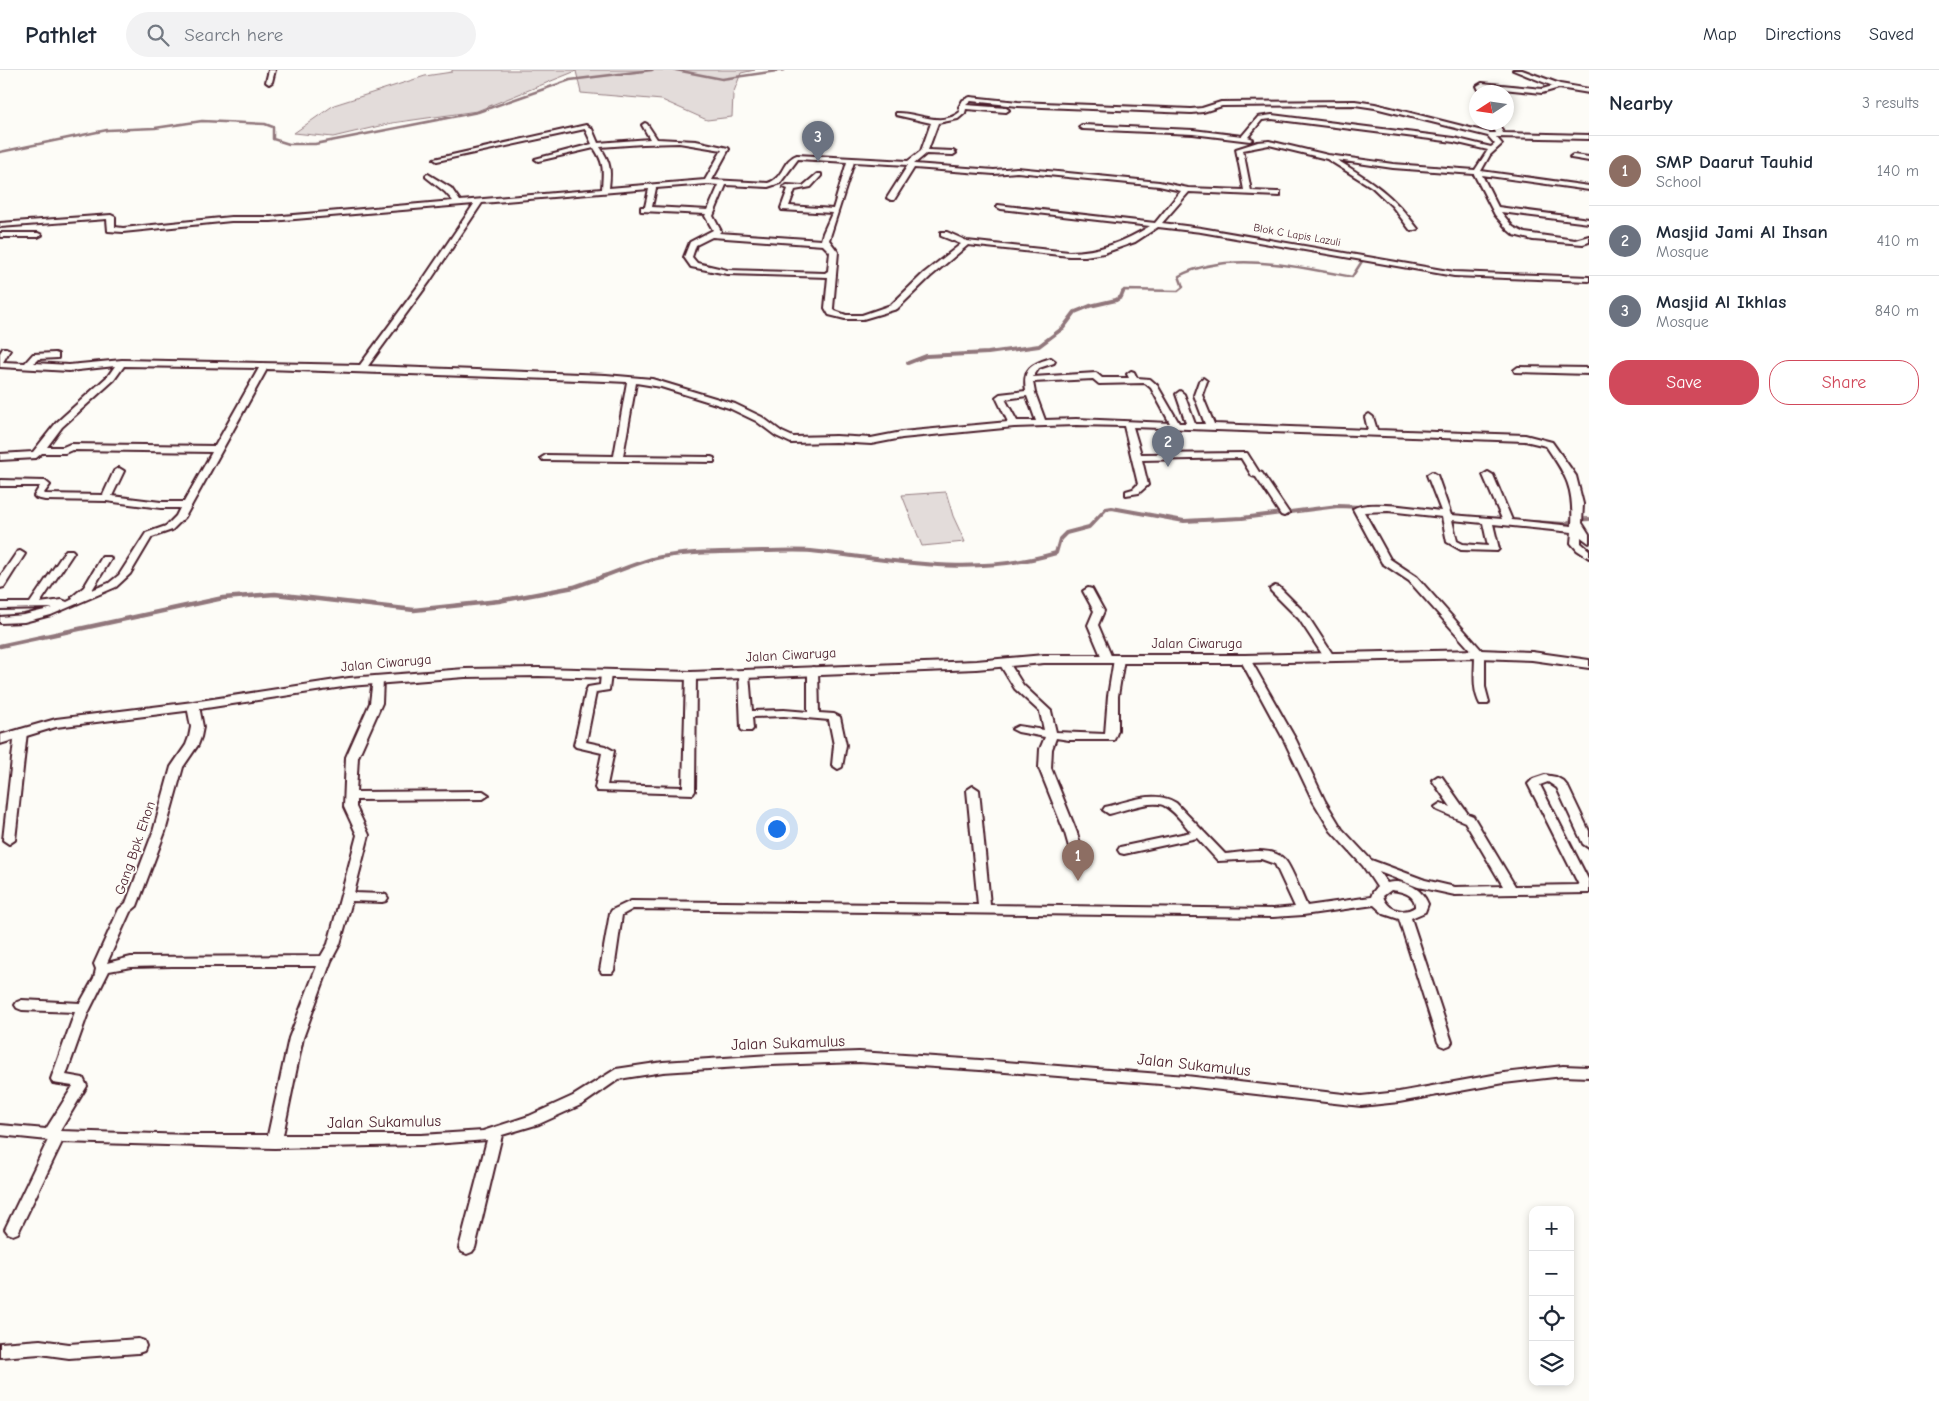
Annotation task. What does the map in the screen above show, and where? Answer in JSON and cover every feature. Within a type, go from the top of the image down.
[{"type":"street","points":[[269,82],[272,70]]},
{"type":"street","points":[[1516,70],[1559,86],[1589,91]]},
{"type":"street","points":[[1514,88],[1542,91],[1559,86]]},
{"type":"street","points":[[898,114],[935,122],[960,116],[963,112],[962,107],[965,101],[970,99],[1196,111],[1221,104],[1348,103],[1375,106],[1490,135],[1589,136]]},
{"type":"street","points":[[962,107],[1006,110]]},
{"type":"street","points":[[1244,138],[1260,118],[1272,117],[1454,140],[1492,148]]},
{"type":"street","points":[[891,198],[911,164],[924,152],[935,122]]},
{"type":"street","points":[[644,125],[655,142]]},
{"type":"street","points":[[436,159],[583,127],[589,129],[596,146],[605,159],[607,170],[605,190]]},
{"type":"street","points":[[1082,127],[1171,130],[1244,138],[1328,157],[1406,168],[1477,172],[1589,188]]},
{"type":"street","points":[[1498,130],[1500,135]]},
{"type":"street","points":[[1477,172],[1487,154],[1499,144],[1490,135]]},
{"type":"street","points":[[1226,136],[1239,149],[1248,192]]},
{"type":"street","points":[[538,159],[596,146],[655,142],[681,142],[726,149],[707,182]]},
{"type":"street","points":[[1239,149],[1269,143]]},
{"type":"street","points":[[924,152],[953,153]]},
{"type":"street","points":[[768,185],[778,182],[793,159],[797,157],[852,159],[994,172],[1017,170],[1159,184],[1188,190],[1277,194]]},
{"type":"street","points":[[1328,157],[1374,186],[1395,204],[1414,229]]},
{"type":"street","points":[[1573,157],[1589,158]]},
{"type":"street","points":[[826,244],[830,223],[836,211],[841,188],[852,159]]},
{"type":"street","points":[[1477,172],[1499,215],[1511,230],[1526,236],[1573,242],[1582,242],[1589,238]]},
{"type":"street","points":[[0,225],[111,217],[111,229],[113,230],[224,220],[271,219],[707,182],[805,188],[809,187],[818,175]]},
{"type":"street","points":[[428,176],[448,190],[458,202]]},
{"type":"street","points":[[713,235],[716,231],[709,218],[710,212],[723,183]]},
{"type":"street","points":[[653,186],[646,209],[710,212]]},
{"type":"street","points":[[792,188],[785,208],[836,211]]},
{"type":"street","points":[[944,234],[966,243],[1069,254],[1088,253],[1132,240],[1157,225],[1184,192],[1188,190]]},
{"type":"street","points":[[362,368],[427,279],[480,201]]},
{"type":"street","name":"Blok C Lapis Lazuli","points":[[1001,207],[1247,237],[1454,274],[1589,279]]},
{"type":"street","points":[[1497,209],[1589,221]]},
{"type":"street","points":[[0,235],[38,235]]},
{"type":"street","points":[[832,272],[826,275],[727,272],[694,265],[688,257],[693,244],[713,235],[826,244],[834,252],[830,308],[832,313],[846,317],[863,316],[894,308],[927,275],[966,243]]},
{"type":"street","points":[[0,360],[6,350]]},
{"type":"street","points":[[28,365],[36,356],[55,356]]},
{"type":"street","points":[[1040,422],[1030,393],[1029,380],[1032,371],[1037,366],[1051,361]]},
{"type":"street","points":[[0,457],[33,456],[41,450],[59,425],[112,378],[122,363]]},
{"type":"street","points":[[0,364],[69,368],[122,363],[362,368],[632,381],[664,385],[724,403],[760,419],[779,434],[791,440],[836,439],[871,442],[902,435],[1040,422],[1175,424],[1525,438],[1549,444],[1571,476],[1578,504],[1576,543],[1589,555]]},
{"type":"street","points":[[0,620],[20,620],[51,613],[111,586],[126,573],[149,535],[175,524],[188,505],[235,416],[264,367]]},
{"type":"street","points":[[1518,370],[1589,371]]},
{"type":"street","points":[[1029,380],[1096,376],[1099,381],[1133,377],[1147,381],[1154,387],[1175,424]]},
{"type":"street","points":[[618,458],[632,381]]},
{"type":"street","points":[[1203,381],[1198,395],[1210,426]]},
{"type":"street","points":[[1014,424],[1000,397],[1030,393]]},
{"type":"street","points":[[1180,394],[1191,425]]},
{"type":"street","points":[[1369,417],[1373,432]]},
{"type":"street","points":[[1128,423],[1140,466],[1143,485],[1136,491],[1129,493]]},
{"type":"street","points":[[41,450],[65,450],[70,447],[219,449]]},
{"type":"street","points":[[1136,457],[1244,455],[1249,467],[1254,474],[1259,475],[1284,513]]},
{"type":"street","points":[[546,458],[711,460]]},
{"type":"street","points":[[106,498],[120,471]]},
{"type":"street","points":[[1432,475],[1447,516],[1451,540],[1454,544],[1462,547],[1494,549],[1487,521]]},
{"type":"street","points":[[1488,475],[1508,523]]},
{"type":"street","points":[[0,483],[42,483],[45,485],[39,496],[45,497],[106,498],[161,505],[188,505]]},
{"type":"street","points":[[1578,504],[1589,506]]},
{"type":"street","points":[[1484,702],[1480,687],[1480,654],[1412,579],[1386,561],[1358,509],[1388,508],[1508,523],[1576,525],[1583,530],[1584,536],[1589,540]]},
{"type":"street","points":[[33,606],[69,552]]},
{"type":"street","points":[[0,586],[20,554]]},
{"type":"street","points":[[0,606],[56,604],[80,596],[88,589],[106,560]]},
{"type":"street","points":[[1275,589],[1304,617],[1330,658]]},
{"type":"street","points":[[1018,729],[1084,738],[1110,738],[1113,658],[1093,625],[1099,612],[1088,591]]},
{"type":"street","name":"Jalan Ciwaruga","points":[[0,740],[21,732],[56,723],[193,706],[378,679],[483,673],[539,672],[691,676],[976,665],[1044,659],[1245,659],[1480,654],[1532,656],[1589,664]]},
{"type":"street","points":[[607,970],[616,913],[631,905],[1273,913],[1303,911],[1381,894],[1390,886],[1412,890],[1421,899],[1422,904],[1417,912],[1404,915],[1390,912],[1380,904],[1381,894],[1367,863],[1337,831],[1328,816],[1290,740],[1245,659]]},
{"type":"street","points":[[1004,662],[1020,687],[1045,710],[1051,734],[1046,749],[1044,768],[1071,833],[1077,854]]},
{"type":"street","points":[[813,670],[814,715]]},
{"type":"street","points":[[606,674],[605,688],[592,689],[591,691],[580,745],[601,748],[608,752],[601,788],[639,790],[689,791],[691,676]]},
{"type":"street","points":[[744,674],[747,729]]},
{"type":"street","points":[[274,1142],[296,1038],[325,961],[334,944],[363,835],[350,807],[352,757],[376,703],[378,679]]},
{"type":"street","name":"Gang Bpk. Ehon","points":[[53,1136],[80,1086],[78,1082],[58,1079],[66,1053],[74,1038],[74,1029],[102,975],[100,964],[103,955],[125,909],[131,906],[159,832],[177,767],[192,745],[195,737],[197,727],[193,706]]},
{"type":"street","points":[[747,714],[834,717],[840,745],[838,765]]},
{"type":"street","points":[[9,840],[21,732]]},
{"type":"street","points":[[1367,863],[1422,884],[1442,889],[1471,892],[1511,889],[1588,888],[1534,784],[1543,779],[1555,780],[1562,787],[1589,844]]},
{"type":"street","points":[[1438,780],[1463,815],[1473,825],[1511,889]]},
{"type":"street","points":[[974,790],[984,910]]},
{"type":"street","points":[[350,796],[483,796]]},
{"type":"street","points":[[1109,810],[1138,803],[1163,801],[1172,806],[1222,858],[1261,855],[1271,857],[1280,862],[1303,911]]},
{"type":"street","points":[[1441,807],[1463,815]]},
{"type":"street","points":[[1124,850],[1200,834]]},
{"type":"street","points":[[346,897],[382,898]]},
{"type":"street","points":[[1404,915],[1445,1042]]},
{"type":"street","points":[[102,968],[131,962],[155,961],[325,961]]},
{"type":"street","points":[[22,1005],[84,1008]]},
{"type":"street","name":"Jalan Sukamulus","points":[[0,1130],[53,1136],[274,1142],[421,1140],[483,1136],[534,1120],[578,1100],[616,1074],[663,1067],[771,1060],[859,1058],[980,1065],[1186,1080],[1361,1101],[1399,1097],[1504,1078],[1563,1071],[1589,1072]]},
{"type":"street","points":[[466,1248],[496,1132]]},
{"type":"street","points":[[13,1229],[53,1136]]},
{"type":"street","points":[[0,1350],[40,1347],[70,1351],[138,1346]]},
{"type":"shaded area","points":[[452,70],[755,70],[741,73],[733,94],[732,117],[707,120],[662,100],[581,93],[576,71],[477,111],[392,123],[333,137],[294,133],[334,105],[425,76],[452,72]]},
{"type":"shaded area","points":[[946,492],[953,516],[965,542],[922,546],[902,495]]},
{"type":"waterway","points":[[0,152],[107,130],[155,128],[202,121],[265,124],[273,127],[273,139],[289,144],[315,144],[478,112],[570,80],[652,70]]},
{"type":"waterway","points":[[676,70],[722,79],[784,70]]},
{"type":"waterway","points":[[1123,293],[1124,290],[1178,291],[1183,287],[1179,276],[1198,268],[1241,262],[1288,265],[1352,277],[1364,258]]},
{"type":"waterway","points":[[1525,275],[1570,276]]},
{"type":"waterway","points":[[908,363],[926,356],[988,353],[1039,346],[1063,328],[1075,312],[1090,306],[1116,300],[1121,297],[1123,292]]},
{"type":"waterway","points":[[601,577],[664,556],[721,552],[811,551],[934,565],[994,564],[1056,553],[1060,539],[1066,533],[1089,527],[1106,509],[1112,508],[1184,521],[1242,518],[1338,506],[1362,507]]},
{"type":"waterway","points":[[1534,522],[1565,524],[1573,520],[1589,519]]},
{"type":"waterway","points":[[0,646],[223,598],[275,594],[414,610],[499,601],[574,587],[605,576]]},
{"type":"place","name":"Masjid Al Ikhlas","points":[[818,162]]},
{"type":"place","name":"Masjid Jami Al Ihsan","points":[[1168,467]]},
{"type":"place","name":"SMP Daarut Tauhid","points":[[1078,881]]}]
